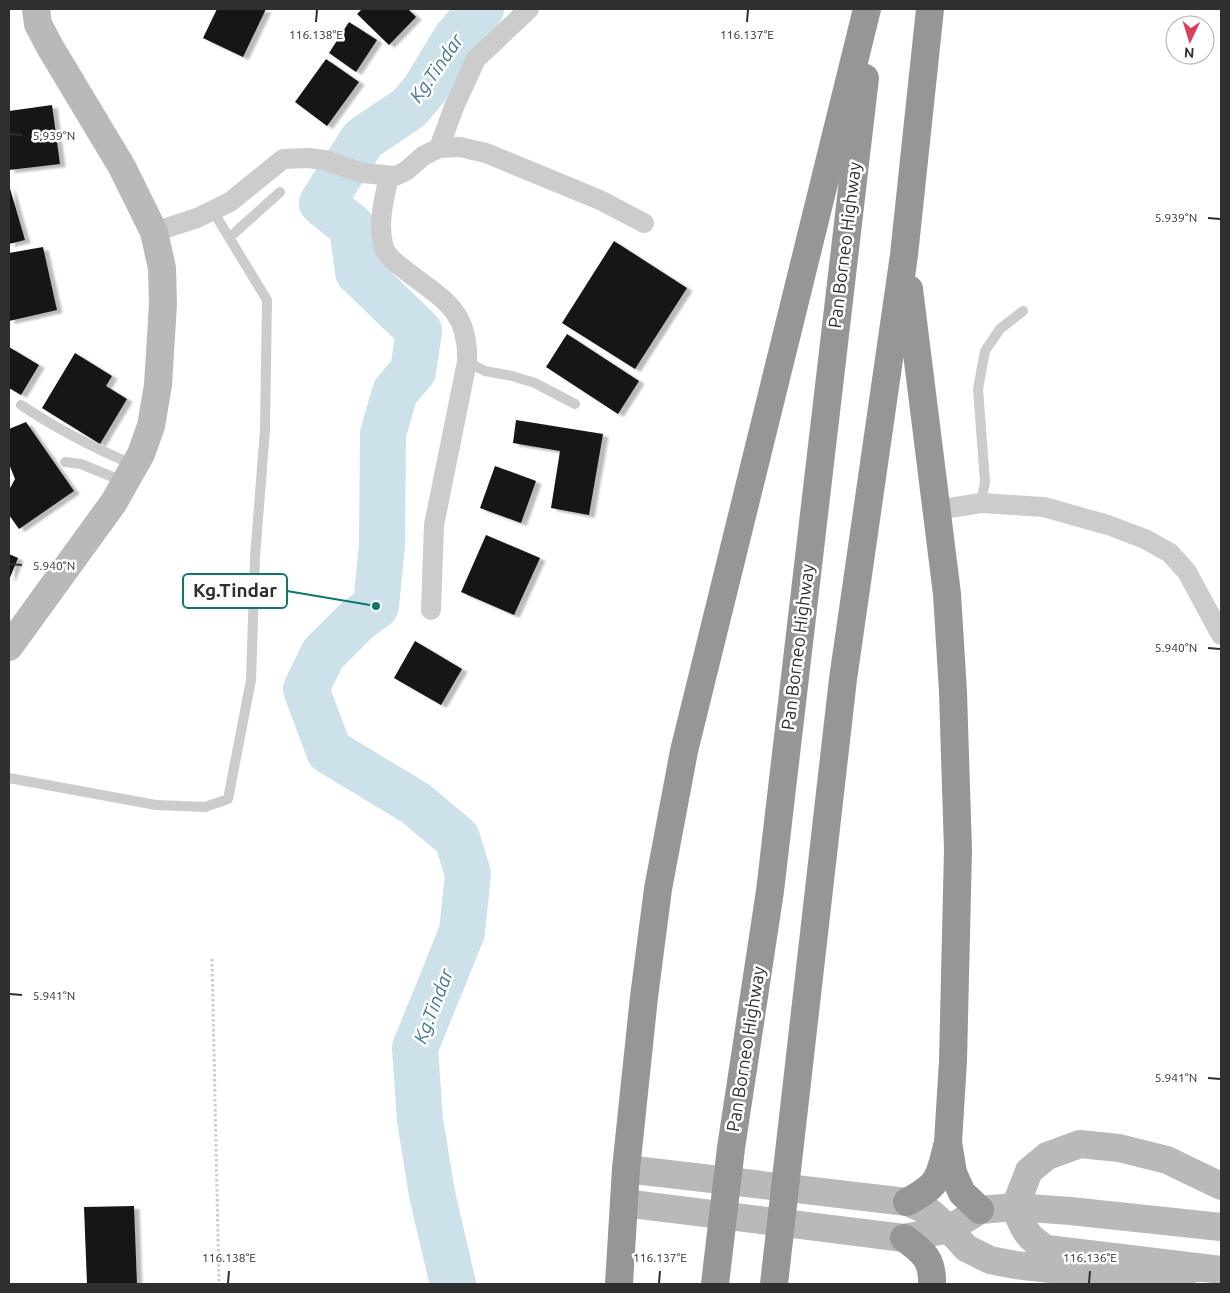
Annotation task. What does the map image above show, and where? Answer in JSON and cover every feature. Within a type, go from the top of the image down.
[{"type":"highway","points":[[619,1284],[626,1169],[644,996],[658,889],[684,751],[867,9]]},
{"type":"highway","name":"Pan Borneo Highway","points":[[715,1284],[731,1148],[770,890],[873,9]]},
{"type":"highway","points":[[774,1284],[843,679],[904,255],[930,9]]},
{"type":"highway","points":[[904,255],[948,604],[958,850],[953,1061],[948,1142],[940,1175],[933,1185],[906,1202]]},
{"type":"highway","points":[[948,1142],[953,1173],[962,1192],[980,1210]]},
{"type":"highway","points":[[904,1238],[921,1251],[930,1262],[932,1284]]},
{"type":"main road","points":[[9,647],[114,502],[143,449],[151,426],[158,385],[163,304],[162,268],[154,232],[122,167],[50,47],[38,24],[36,9]]},
{"type":"main road","points":[[1221,1186],[1167,1160],[1119,1148],[1080,1144],[1048,1156],[1029,1170],[1015,1207],[1023,1230],[1034,1242],[1048,1249],[1221,1270]]},
{"type":"main road","points":[[626,1169],[906,1202],[930,1212],[950,1229],[966,1248],[990,1260],[1015,1266],[1182,1284]]},
{"type":"main road","points":[[624,1203],[904,1238],[950,1229],[980,1210],[1015,1207],[1221,1227]]},
{"type":"street","points":[[439,148],[454,107],[476,59],[529,9]]},
{"type":"street","points":[[154,232],[213,211],[230,202],[283,159],[307,158],[325,160],[362,173],[395,176],[406,171],[423,156],[439,148],[460,147],[486,153],[600,200],[644,222]]},
{"type":"street","points":[[389,176],[381,220],[384,250],[393,261],[455,311],[465,330],[467,346],[467,362],[434,525],[431,610]]},
{"type":"street","points":[[937,510],[981,503],[1044,507],[1108,525],[1145,539],[1170,553],[1186,572],[1221,635]]},
{"type":"lane","points":[[230,236],[280,192]]},
{"type":"lane","points":[[9,778],[156,805],[205,807],[228,799],[251,680],[254,557],[265,430],[267,300],[230,236],[213,211]]},
{"type":"lane","points":[[981,503],[985,482],[978,389],[984,351],[1000,329],[1023,311]]},
{"type":"lane","points":[[467,362],[484,371],[512,376],[535,383],[575,404]]},
{"type":"lane","points":[[22,405],[130,474]]},
{"type":"lane","points":[[65,462],[130,474]]},
{"type":"path","points":[[212,959],[219,1284]]},
{"type":"building","points":[[217,9],[266,9],[243,57],[203,38]]},
{"type":"building","points":[[362,9],[408,9],[416,17],[389,45],[357,14]]},
{"type":"building","points":[[349,22],[377,40],[356,72],[329,53]]},
{"type":"building","points":[[326,59],[359,82],[327,126],[295,102]]},
{"type":"building","points":[[52,105],[60,164],[9,170],[9,111]]},
{"type":"building","points":[[9,185],[25,240],[9,244]]},
{"type":"building","points":[[614,241],[687,288],[635,369],[562,323]]},
{"type":"building","points":[[43,247],[57,310],[9,321],[9,253]]},
{"type":"building","points":[[567,334],[639,381],[618,414],[546,367]]},
{"type":"building","points":[[9,347],[39,365],[21,395],[9,388]]},
{"type":"building","points":[[75,353],[112,376],[106,386],[127,399],[100,444],[42,408]]},
{"type":"building","points":[[516,420],[603,434],[589,515],[551,508],[560,451],[513,443]]},
{"type":"building","points":[[26,422],[74,491],[19,529],[9,515],[9,490],[15,479],[9,464],[9,429]]},
{"type":"building","points":[[495,466],[536,481],[521,523],[480,508]]},
{"type":"building","points":[[486,535],[540,558],[514,615],[461,592]]},
{"type":"building","points":[[9,554],[18,558],[9,580]]},
{"type":"building","points":[[415,641],[462,669],[441,705],[394,678]]},
{"type":"building","points":[[134,1206],[137,1284],[87,1284],[84,1207]]},
{"type":"waterway","name":"Kg.Tindar","points":[[453,1284],[432,1194],[420,1120],[415,1048],[462,932],[468,874],[457,838],[415,803],[329,751],[306,689],[323,654],[357,620],[376,606],[382,545],[383,434],[395,392],[413,371],[419,331],[358,272],[352,227],[322,203],[363,139],[409,108],[425,89],[456,38],[481,9]]},
{"type":"place","name":"Kg.Tindar","points":[[376,606]]}]
